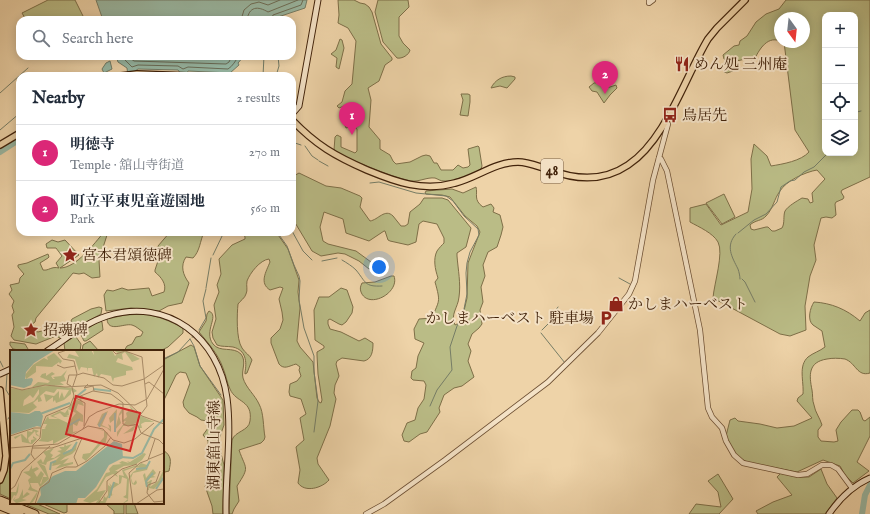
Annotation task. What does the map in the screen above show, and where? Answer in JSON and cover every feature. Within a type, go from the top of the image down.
[{"type":"highway","points":[[0,500],[35,514]]},
{"type":"highway","points":[[0,506],[20,514]]},
{"type":"main road","points":[[296,109],[299,106],[318,0]]},
{"type":"main road","name":"48","points":[[296,124],[317,144],[340,158],[395,181],[413,186],[443,186],[472,178],[503,164],[516,162],[529,163],[572,177],[588,178],[604,176],[620,170],[637,158],[653,139],[665,121],[708,38],[746,0]]},
{"type":"main road","points":[[0,145],[16,135]]},
{"type":"main road","name":"湖東舘山寺線","points":[[49,350],[105,316],[125,312],[145,312],[164,316],[182,325],[199,337],[208,347],[221,371],[226,393],[229,423],[226,514]]},
{"type":"main road","points":[[0,374],[10,369]]},
{"type":"main road","points":[[0,390],[6,452],[5,465],[0,480]]},
{"type":"main road","points":[[829,514],[843,496],[852,488],[870,478]]},
{"type":"street","points":[[649,0],[649,3],[653,0]]},
{"type":"street","points":[[366,514],[381,506],[445,461],[542,387],[598,333],[628,296],[634,286],[653,180],[668,124],[665,121]]},
{"type":"street","points":[[659,158],[662,159],[667,171],[700,330],[708,408],[712,417],[722,428],[732,452],[738,460],[746,464],[795,475],[807,474],[822,465],[831,465],[838,469],[852,488]]},
{"type":"green space","points":[[48,0],[75,0],[83,16],[24,16],[22,13]]},
{"type":"green space","points":[[338,0],[354,0],[369,7],[372,12],[381,44],[392,58],[392,60],[385,65],[379,81],[368,88],[371,100],[369,127],[380,140],[380,149],[390,155],[396,164],[410,162],[426,155],[430,156],[434,163],[437,163],[441,170],[453,170],[458,165],[463,168],[468,167],[470,165],[468,149],[478,146],[482,166],[481,169],[458,179],[448,181],[432,178],[411,181],[394,177],[371,168],[334,150],[335,137],[337,135],[341,137],[341,147],[355,153],[357,151],[357,129],[353,126],[346,128],[344,123],[345,107],[349,107],[344,106],[339,108],[337,106],[342,102],[345,91],[352,84],[356,41],[348,28],[338,23]]},
{"type":"green space","points":[[378,0],[408,0],[409,7],[399,17],[399,36],[410,50],[407,55],[403,57],[397,58],[383,42],[375,12]]},
{"type":"green space","points":[[786,0],[870,0],[870,177],[842,190],[841,192],[844,197],[835,204],[836,215],[832,218],[821,218],[814,245],[816,260],[810,276],[805,306],[806,330],[790,336],[780,334],[713,298],[720,247],[716,239],[706,230],[690,222],[690,208],[706,204],[721,225],[748,212],[752,189],[751,159],[754,144],[767,156],[771,166],[797,160],[809,152],[795,130],[785,48],[810,48],[810,12],[774,12],[774,40],[770,40],[763,46],[753,63],[750,58],[732,62],[734,64],[733,71],[727,73],[724,72],[729,62],[724,59],[723,55],[734,46],[739,45],[740,41],[747,36],[756,22],[766,14],[779,9]],"holes":[[[817,170],[825,179],[812,193],[813,202],[810,203],[808,199],[802,198],[788,207],[785,211],[782,228],[775,231],[772,231],[768,227],[754,230],[751,229],[750,225],[764,218],[772,207],[778,194],[791,180]]]},
{"type":"green space","points":[[340,39],[342,40],[344,48],[339,69],[336,67],[337,58],[331,54],[336,50]]},
{"type":"green space","points":[[511,76],[515,77],[515,79],[507,88],[500,86],[491,88],[499,79]]},
{"type":"green space","points":[[603,82],[607,88],[616,85],[617,88],[604,103],[597,92],[592,91],[589,87],[594,83]]},
{"type":"green space","points":[[461,94],[470,95],[468,116],[460,115],[463,100]]},
{"type":"green space","points":[[299,173],[326,186],[341,188],[360,196],[362,198],[360,207],[370,221],[387,213],[393,216],[401,226],[405,226],[408,224],[410,212],[420,204],[424,198],[442,198],[448,200],[471,228],[466,247],[457,253],[460,292],[453,318],[455,325],[459,323],[463,315],[467,298],[468,263],[480,232],[477,226],[465,216],[450,197],[425,193],[426,191],[452,189],[463,193],[476,187],[478,202],[483,207],[491,204],[494,208],[493,212],[500,215],[503,227],[497,247],[488,252],[483,265],[485,276],[481,287],[483,302],[480,310],[482,324],[472,334],[468,344],[471,351],[468,361],[474,377],[462,386],[454,388],[444,395],[439,408],[440,412],[427,432],[420,434],[409,442],[404,441],[402,435],[407,423],[415,420],[418,408],[424,399],[426,385],[424,381],[413,380],[411,378],[412,371],[416,368],[418,356],[424,343],[415,339],[414,329],[419,319],[432,318],[438,304],[439,298],[435,282],[438,278],[435,268],[435,257],[437,251],[444,243],[444,238],[437,224],[423,221],[419,224],[416,242],[408,245],[388,240],[385,231],[369,241],[346,233],[343,219],[324,212],[320,227],[323,241],[328,244],[356,251],[371,262],[371,268],[369,269],[359,261],[345,254],[338,253],[321,256],[312,251],[296,224],[296,175]]},
{"type":"green space","points":[[724,194],[735,217],[722,224],[706,203]]},
{"type":"green space","points":[[101,236],[107,236],[99,260],[100,277],[92,278],[84,273],[73,273],[36,318],[35,322],[31,325],[33,330],[38,332],[59,328],[66,323],[71,331],[60,338],[56,336],[36,344],[14,340],[11,336],[14,327],[12,315],[14,312],[12,306],[14,301],[9,294],[12,290],[10,285],[19,283],[20,278],[24,274],[18,265],[27,263],[48,254],[49,257],[40,263],[43,270],[59,268],[56,263],[62,256],[56,248],[47,248],[46,244],[52,240],[58,242],[65,240],[79,255],[60,268],[66,267],[78,260]]},
{"type":"green space","points":[[167,236],[203,236],[199,249],[193,258],[186,257],[184,260],[184,274],[189,283],[182,303],[168,306],[159,311],[131,308],[106,311],[104,295],[107,290],[113,291],[122,288],[128,290],[149,288],[152,296],[164,292],[164,283],[155,272],[159,258],[158,246]]},
{"type":"green space","points":[[279,236],[288,249],[299,280],[298,292],[300,308],[297,341],[300,347],[313,362],[317,398],[319,402],[321,403],[322,400],[318,374],[317,352],[324,348],[324,346],[315,340],[314,310],[319,297],[329,297],[341,288],[347,290],[353,307],[352,313],[342,325],[330,319],[328,320],[330,329],[341,332],[359,341],[365,338],[373,343],[372,354],[367,360],[364,361],[342,358],[337,361],[336,364],[339,376],[335,385],[334,393],[336,399],[330,426],[317,458],[318,464],[329,480],[318,487],[309,489],[298,483],[300,470],[296,447],[304,440],[300,418],[306,414],[301,399],[290,396],[289,392],[290,384],[297,381],[301,376],[299,370],[300,367],[296,364],[287,367],[281,366],[271,343],[271,338],[280,329],[283,320],[279,299],[283,288],[280,287],[270,290],[265,284],[264,277],[270,262],[269,259],[259,264],[250,274],[247,281],[247,291],[244,298],[238,304],[237,320],[240,344],[252,360],[247,373],[245,374],[246,360],[241,351],[233,347],[217,345],[213,338],[212,332],[216,319],[214,305],[219,292],[217,285],[221,274],[219,259],[232,245],[245,239],[245,237]]},
{"type":"green space","points":[[394,276],[395,282],[388,293],[382,297],[370,299],[365,297],[361,292],[360,288],[362,283],[375,282]]},
{"type":"green space","points":[[814,302],[838,307],[860,321],[865,313],[870,310],[870,373],[862,373],[852,363],[845,359],[833,358],[816,363],[810,374],[813,403],[822,425],[818,430],[818,437],[821,441],[838,441],[836,430],[852,410],[858,410],[865,421],[870,417],[870,436],[857,462],[869,471],[853,483],[845,475],[840,466],[823,460],[797,472],[749,463],[736,456],[729,445],[726,436],[730,420],[735,418],[738,421],[777,428],[794,426],[812,418],[797,401],[803,394],[802,369],[805,361],[808,357],[825,347],[822,331],[813,325],[810,320],[810,311]]},
{"type":"green space","points":[[99,307],[102,308],[101,314],[77,327],[74,327],[71,321],[72,319],[91,309]]},
{"type":"green space","points":[[209,311],[213,316],[210,329],[210,339],[213,344],[219,348],[234,350],[243,357],[243,378],[259,404],[262,412],[265,437],[261,443],[239,450],[246,468],[244,475],[237,486],[239,501],[232,514],[229,514],[229,510],[232,440],[247,427],[250,421],[250,414],[247,405],[233,394],[219,358],[199,332],[206,321]]},
{"type":"green space","points":[[144,314],[159,317],[183,328],[183,333],[168,347],[162,350],[125,350],[127,346],[132,344],[136,337],[141,336],[143,332],[132,325],[113,327],[108,323],[107,319],[125,315]]},
{"type":"green space","points":[[100,321],[102,322],[103,330],[84,341],[80,333]]},
{"type":"green space","points":[[73,337],[76,337],[81,344],[80,350],[65,350],[64,343]]},
{"type":"green space","points":[[90,341],[98,350],[82,350],[83,345]]},
{"type":"green space","points":[[10,342],[25,344],[28,349],[13,349]]},
{"type":"green space","points":[[191,345],[194,347],[200,366],[223,400],[224,425],[218,442],[224,465],[223,514],[213,514],[212,506],[205,486],[211,480],[213,468],[209,455],[208,441],[203,435],[211,424],[208,421],[201,420],[189,413],[184,407],[183,402],[190,383],[186,373],[180,372],[176,375],[164,400],[164,359]]},
{"type":"green space","points":[[10,446],[10,499],[0,494],[0,485],[8,466]]},
{"type":"green space","points":[[164,451],[168,454],[170,462],[169,471],[164,473]]},
{"type":"green space","points":[[821,469],[827,484],[837,498],[825,514],[758,514],[756,511],[773,502],[792,495],[777,477],[781,473],[798,477],[809,477]]},
{"type":"green space","points":[[718,474],[733,499],[719,514],[689,514],[696,504],[721,507],[718,492],[708,481]]},
{"type":"green space","points":[[37,504],[60,514],[49,514],[27,505]]},
{"type":"green space","points":[[43,504],[67,504],[67,512],[64,513]]},
{"type":"green space","points":[[106,504],[124,504],[124,514],[114,514],[114,511]]},
{"type":"green space","points":[[126,504],[134,504],[138,514],[126,514]]},
{"type":"water","points":[[96,0],[307,0],[305,8],[281,16],[102,16]]},
{"type":"water","points":[[117,60],[241,60],[238,63],[239,65],[231,72],[180,72],[178,70],[138,69],[134,72],[128,72],[127,68]]},
{"type":"water","points":[[110,61],[112,69],[104,72],[102,69],[106,63]]},
{"type":"waterway","points":[[263,72],[264,60]]},
{"type":"waterway","points":[[277,72],[278,60]]},
{"type":"waterway","points":[[24,72],[28,68]]},
{"type":"waterway","points":[[0,93],[16,79]]},
{"type":"waterway","points":[[0,130],[16,116]]},
{"type":"waterway","points":[[0,152],[16,142]]},
{"type":"waterway","points":[[296,143],[301,145]]},
{"type":"waterway","points":[[305,146],[312,156],[318,160]]},
{"type":"waterway","points":[[738,233],[754,220],[766,214],[777,202],[781,187],[790,181],[795,180],[804,172],[814,167],[825,156]]},
{"type":"waterway","points":[[319,161],[328,166]]},
{"type":"waterway","points":[[370,183],[379,182],[416,193],[446,196],[453,201],[464,216],[478,229],[479,235],[470,252],[467,263],[467,294],[463,314],[450,347],[452,370],[437,390],[430,406]]},
{"type":"waterway","points":[[736,234],[730,247],[740,279]]},
{"type":"waterway","points":[[213,255],[222,236]]},
{"type":"waterway","points":[[280,236],[287,246],[299,276],[299,300],[304,328],[314,356],[314,372],[318,401],[314,432]]},
{"type":"waterway","points":[[295,236],[303,251],[312,260]]},
{"type":"waterway","points":[[206,288],[211,258]]},
{"type":"waterway","points":[[322,261],[337,258]]},
{"type":"waterway","points":[[342,260],[356,270],[368,285],[382,286]]},
{"type":"waterway","points":[[619,278],[630,284]]},
{"type":"waterway","points":[[742,279],[755,302]]},
{"type":"waterway","points":[[199,330],[206,318],[203,301],[206,289]]},
{"type":"waterway","points":[[552,316],[558,307]]},
{"type":"waterway","points":[[542,330],[551,321]]},
{"type":"waterway","points":[[541,333],[565,363]]},
{"type":"waterway","points":[[190,339],[194,346],[200,366],[221,395]]},
{"type":"waterway","points":[[164,359],[178,352],[190,339]]},
{"type":"waterway","points":[[0,361],[3,367]]},
{"type":"waterway","points":[[7,374],[6,390],[10,396]]},
{"type":"waterway","points":[[862,514],[865,495],[870,485]]},
{"type":"place","name":"めん処 三州庵","points":[[682,64]]},
{"type":"place","name":"町立平東児童遊園地","points":[[605,94]]},
{"type":"place","name":"鳥居先","points":[[670,115]]},
{"type":"place","name":"明徳寺","points":[[352,135]]},
{"type":"place","name":"宮本君頌徳碑","points":[[70,255]]},
{"type":"place","name":"かしまハーベスト","points":[[616,304]]},
{"type":"place","name":"かしまハーベスト 駐車場","points":[[606,318]]},
{"type":"place","name":"招魂碑","points":[[31,330]]}]
